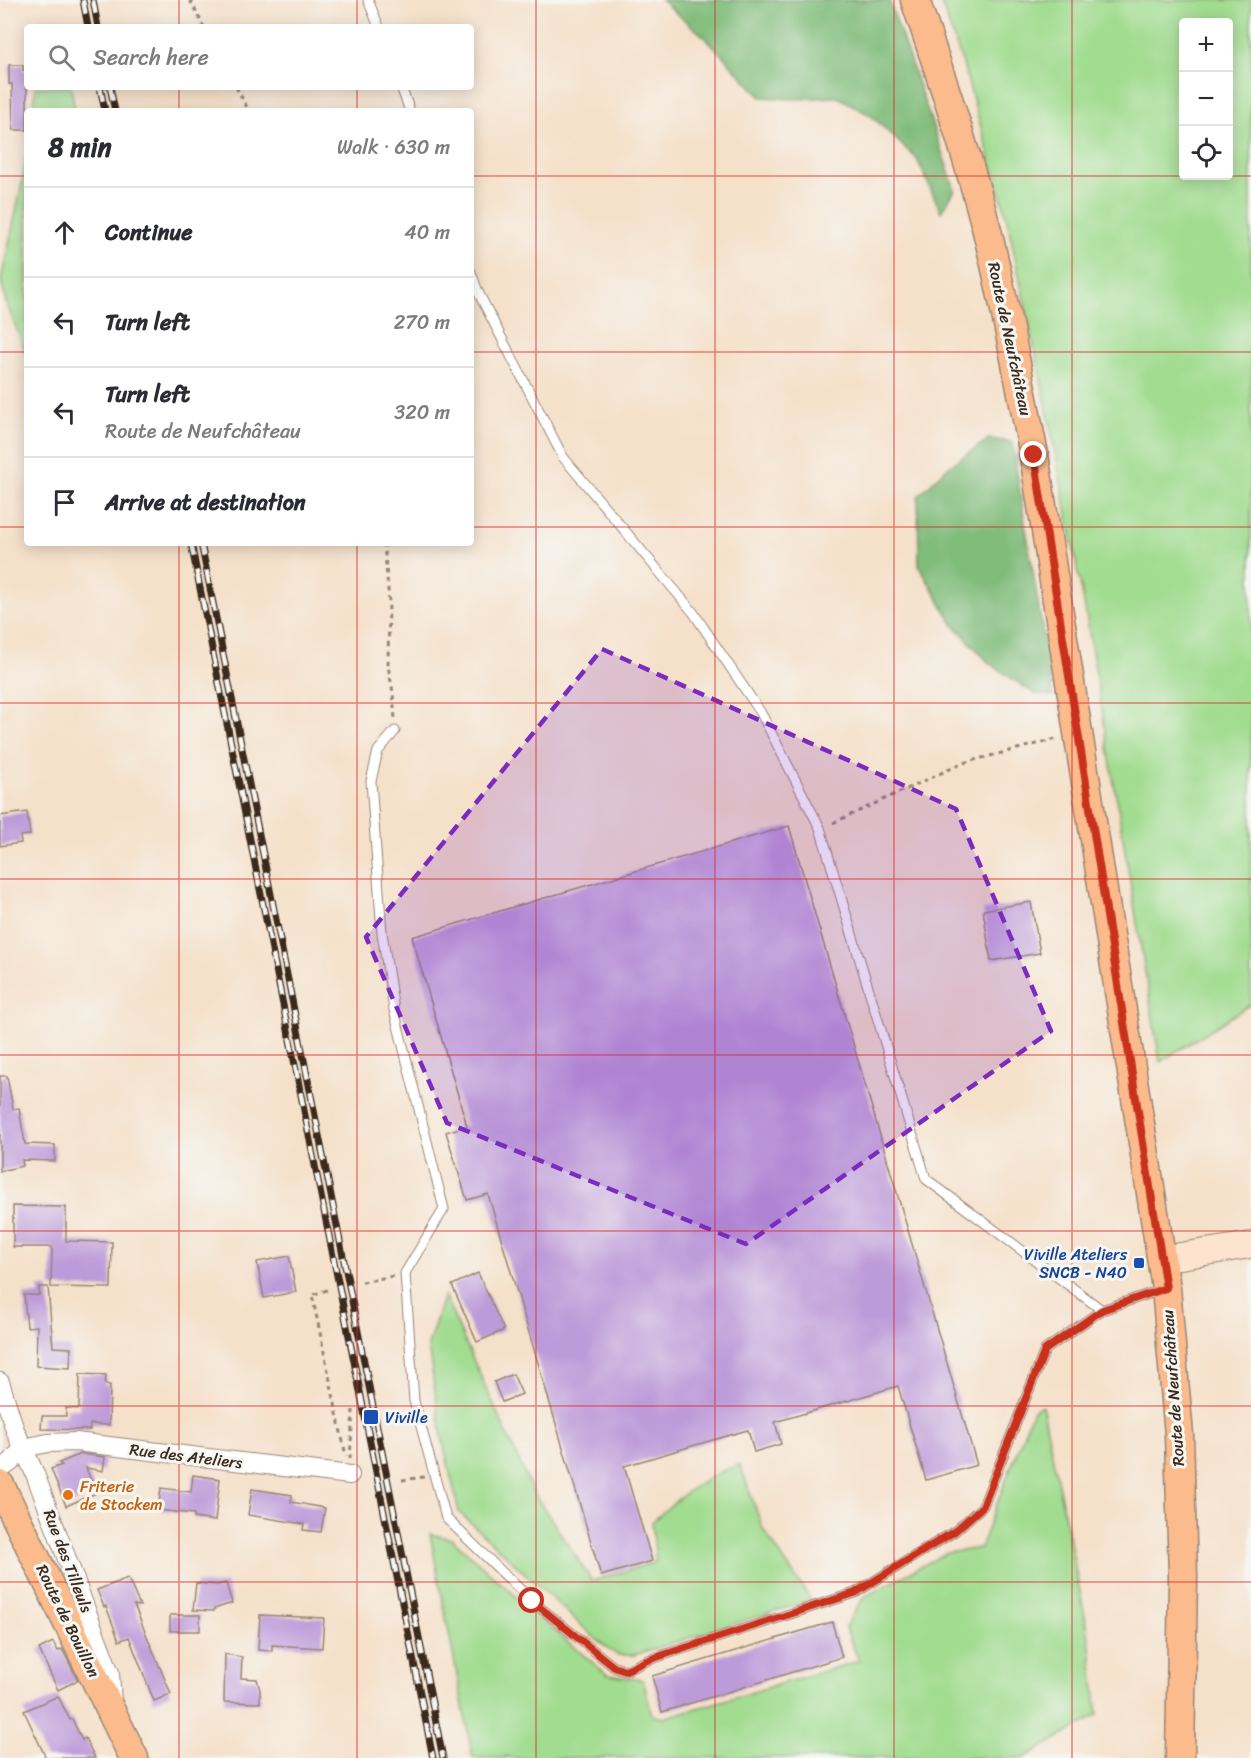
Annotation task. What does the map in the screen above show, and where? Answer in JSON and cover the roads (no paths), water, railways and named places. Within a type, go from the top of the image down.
[{"type":"main road","name":"Route de Neufchâteau","points":[[915,0],[963,146],[986,228],[1009,328],[1034,455],[1166,1288],[1179,1435],[1183,1578],[1180,1758]]},
{"type":"main road","name":"Route de Bouillon","points":[[0,1485],[134,1758]]},
{"type":"street","points":[[1161,1259],[1251,1245]]},
{"type":"street","name":"Rue des Tilleuls","points":[[0,1382],[8,1434],[23,1448],[110,1672],[112,1711]]},
{"type":"street","name":"Rue des Ateliers","points":[[23,1448],[48,1443],[76,1442],[350,1475]]},
{"type":"street","points":[[0,1470],[11,1462],[23,1448]]},
{"type":"lane","points":[[369,0],[378,24]]},
{"type":"lane","points":[[402,90],[409,108]]},
{"type":"lane","points":[[474,281],[562,457],[693,612],[761,713],[820,828],[926,1179],[1102,1310]]},
{"type":"lane","points":[[395,731],[378,751],[372,781],[382,933],[394,1010],[444,1209],[405,1273],[414,1401],[446,1518],[532,1601],[614,1667],[625,1671],[648,1660],[855,1593],[955,1531],[983,1506],[1045,1350],[1102,1310],[1166,1288]]},
{"type":"railway","points":[[83,0],[87,24]]},
{"type":"railway","points":[[93,0],[97,24]]},
{"type":"railway","points":[[101,90],[104,108]]},
{"type":"railway","points":[[111,90],[114,108]]},
{"type":"railway","points":[[192,546],[433,1758]]},
{"type":"railway","points":[[202,546],[443,1758]]},
{"type":"place","name":"Viville Ateliers SNCB - N40","points":[[1139,1263]]},
{"type":"place","name":"Viville","points":[[371,1417]]},
{"type":"place","name":"Friterie de Stockem","points":[[68,1495]]}]
